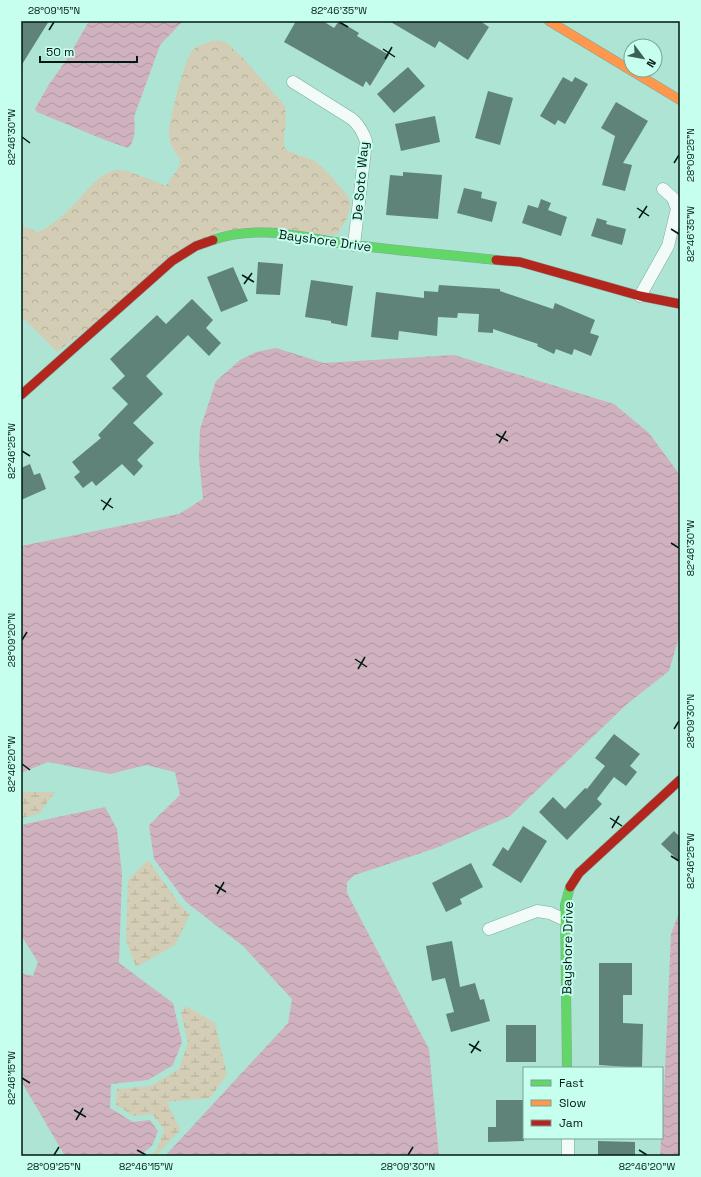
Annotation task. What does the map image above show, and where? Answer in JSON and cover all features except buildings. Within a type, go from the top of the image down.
[{"type":"street","points":[[549,21],[680,100]]},
{"type":"street","name":"De Soto Way","points":[[293,82],[352,119],[358,124],[363,132],[366,141],[354,245]]},
{"type":"street","points":[[640,296],[668,246],[677,209],[672,198],[663,189]]},
{"type":"street","name":"Bayshore Drive","points":[[21,395],[172,261],[196,246],[245,232],[275,232],[354,245],[520,262],[640,296],[680,304]]},
{"type":"street","name":"Bayshore Drive","points":[[567,1067],[564,920],[565,905],[570,887],[579,873],[680,780]]},
{"type":"street","points":[[488,929],[536,911],[550,913],[564,920]]},
{"type":"street","points":[[568,1139],[568,1156]]},
{"type":"green space","points":[[217,40],[227,43],[244,59],[285,106],[286,123],[284,146],[288,151],[315,161],[329,174],[347,195],[351,204],[347,218],[337,235],[218,231],[57,352],[21,316],[21,226],[39,232],[65,213],[92,184],[103,175],[116,170],[133,173],[166,186],[179,167],[180,158],[170,142],[169,129],[177,92],[185,67],[194,49]]},
{"type":"green space","points":[[25,792],[55,792],[39,814],[21,818],[21,794]]},
{"type":"green space","points":[[148,860],[181,906],[190,914],[175,945],[136,967],[126,940],[128,880]]},
{"type":"green space","points":[[186,1006],[215,1023],[227,1075],[210,1098],[167,1102],[180,1130],[156,1156],[149,1156],[157,1150],[164,1129],[152,1114],[134,1116],[116,1105],[117,1089],[151,1086],[179,1069],[188,1043],[181,1012]]},
{"type":"water","points":[[89,21],[183,21],[160,45],[134,117],[134,138],[128,148],[37,112],[35,109],[48,86],[69,56]]},
{"type":"water","points":[[276,348],[324,363],[454,355],[614,404],[649,433],[677,471],[680,478],[680,634],[669,671],[627,704],[510,816],[436,848],[355,875],[347,882],[347,893],[429,1049],[439,1156],[165,1156],[288,1023],[292,999],[243,946],[186,902],[154,859],[149,825],[180,795],[175,772],[146,765],[110,774],[48,762],[21,773],[21,546],[179,514],[203,499],[199,458],[200,429],[216,381],[240,360],[256,352]]},
{"type":"water","points":[[105,807],[117,829],[122,874],[119,963],[173,1003],[182,1042],[173,1065],[148,1080],[111,1084],[110,1108],[133,1122],[150,1120],[158,1131],[152,1146],[139,1156],[65,1156],[21,1081],[21,973],[33,976],[38,962],[21,935],[21,826]]},
{"type":"water","points":[[680,910],[680,1156],[660,1156],[661,1139],[663,1139],[671,934]]},
{"type":"traffic: fast","points":[[213,240],[231,235],[248,233],[284,234],[372,247],[496,260]]},
{"type":"traffic: fast","points":[[567,1067],[565,905],[570,887]]},
{"type":"traffic: slow","points":[[549,21],[680,100]]},
{"type":"traffic: jam","points":[[21,395],[172,261],[196,246],[213,240]]},
{"type":"traffic: jam","points":[[496,260],[520,262],[640,296],[680,304]]},
{"type":"traffic: jam","points":[[570,887],[579,873],[680,780]]}]
